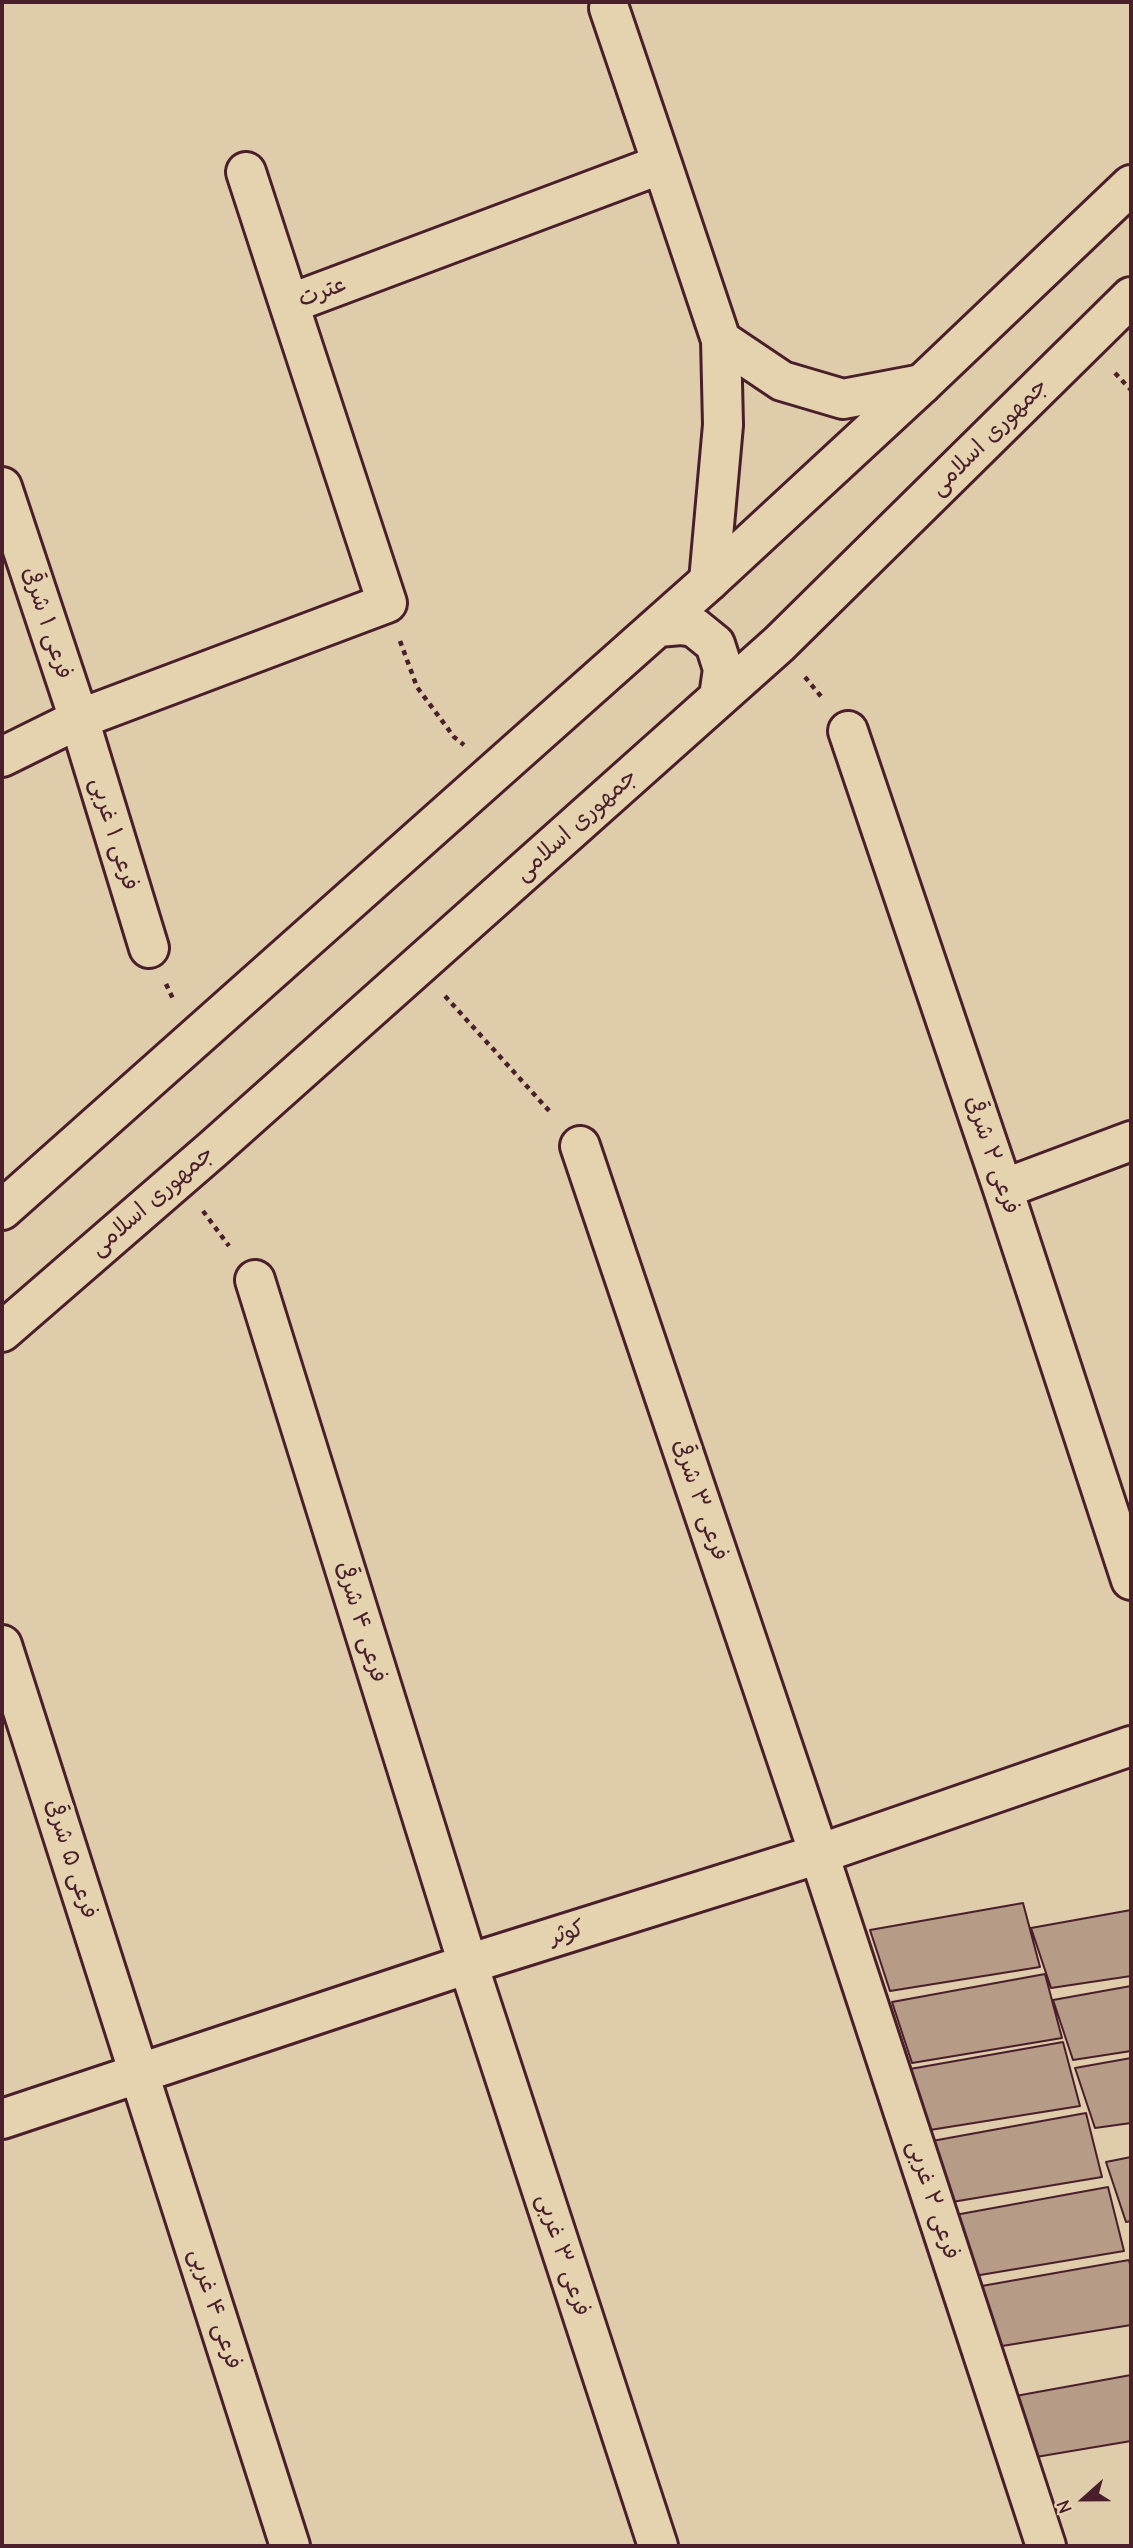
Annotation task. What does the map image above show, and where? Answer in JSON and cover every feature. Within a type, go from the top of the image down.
[{"type":"street","points":[[609,8],[721,340],[723,425],[709,581],[711,614],[718,628],[729,640],[744,646],[779,644]]},
{"type":"street","name":"عترت","points":[[387,603],[289,304],[662,164]]},
{"type":"street","points":[[246,172],[289,304]]},
{"type":"street","points":[[2,1210],[659,627],[1131,186]]},
{"type":"street","name":"جمهوری اسلامی","points":[[2,1332],[179,1179],[779,644],[1131,297]]},
{"type":"street","points":[[721,340],[782,381],[844,399],[922,384]]},
{"type":"street","name":"فرعی ۱ شرقی","points":[[2,487],[79,719]]},
{"type":"street","points":[[2,757],[79,719],[387,603]]},
{"type":"street","points":[[659,627],[694,627],[715,644],[723,669],[719,697]]},
{"type":"street","name":"فرعی ۱ غربی","points":[[79,719],[149,948]]},
{"type":"street","name":"فرعی ۲ شرقی","points":[[848,731],[1003,1189],[1131,1580]]},
{"type":"street","points":[[1003,1189],[1131,1141]]},
{"type":"street","name":"فرعی ۳ شرقی","points":[[580,1146],[819,1854]]},
{"type":"street","name":"فرعی ۴ شرقی","points":[[255,1280],[468,1965]]},
{"type":"street","name":"فرعی ۵ شرقی","points":[[2,1645],[141,2073]]},
{"type":"street","name":"کوثر","points":[[2,2119],[468,1965],[819,1854],[1131,1746]]},
{"type":"street","name":"فرعی ۲ غربی","points":[[819,1854],[1046,2546]]},
{"type":"street","name":"فرعی ۳ غربی","points":[[468,1965],[658,2546]]},
{"type":"street","name":"فرعی ۴ غربی","points":[[141,2073],[290,2546]]},
{"type":"path","points":[[387,603],[417,687],[454,737],[496,771]]},
{"type":"path","points":[[779,644],[848,731]]},
{"type":"path","points":[[149,948],[193,1040]]},
{"type":"path","points":[[418,966],[580,1146]]},
{"type":"path","points":[[179,1179],[255,1280]]},
{"type":"building","points":[[1023,1903],[1040,1967],[890,1991],[870,1930]]},
{"type":"building","points":[[1131,1910],[1131,1976],[1051,1988],[1031,1928]]},
{"type":"building","points":[[1045,1974],[1062,2038],[912,2063],[892,2002]]},
{"type":"building","points":[[1131,1986],[1131,2051],[1073,2060],[1053,2000]]},
{"type":"building","points":[[1063,2042],[1080,2106],[930,2130],[910,2069]]},
{"type":"building","points":[[1131,2058],[1131,2123],[1095,2128],[1075,2068]]},
{"type":"building","points":[[1086,2113],[1102,2177],[952,2202],[932,2141]]},
{"type":"building","points":[[1131,2157],[1131,2221],[1126,2222],[1106,2162]]},
{"type":"building","points":[[1108,2187],[1124,2251],[974,2276],[955,2215]]},
{"type":"building","points":[[1129,2260],[1131,2325],[996,2347],[976,2287]]},
{"type":"building","points":[[1131,2375],[1131,2441],[1030,2458],[1010,2397]]}]
